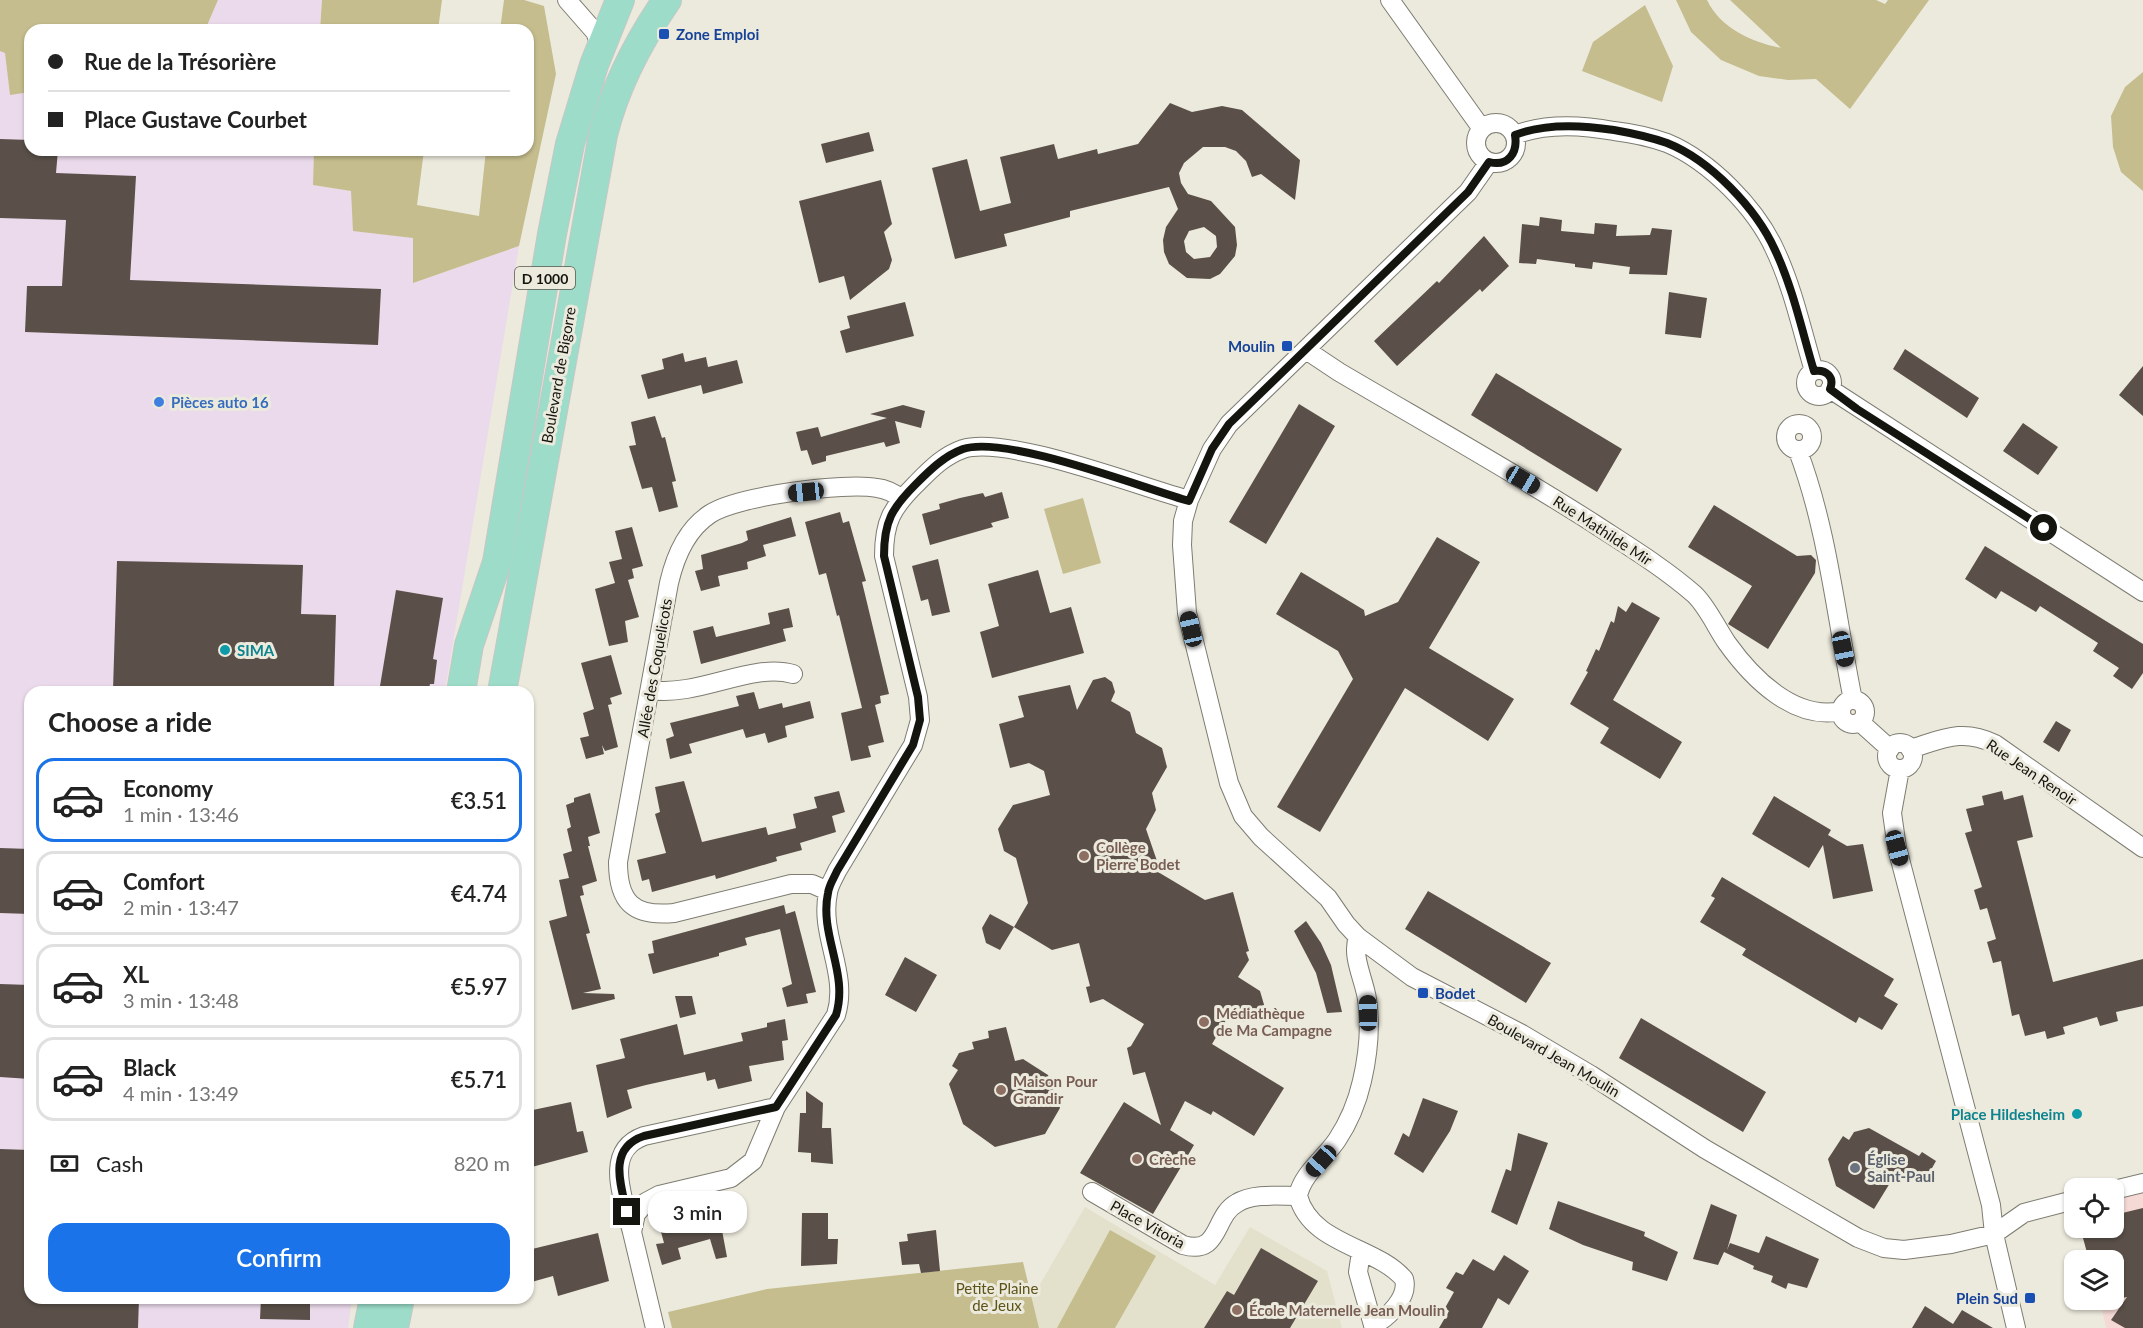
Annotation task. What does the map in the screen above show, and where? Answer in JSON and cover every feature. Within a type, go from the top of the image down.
[{"type":"main road","name":"D 1000","points":[[476,686],[558,199],[570,144],[601,47],[620,0]]},
{"type":"main road","name":"Boulevard de Bigorre","points":[[503,686],[603,135],[609,110],[630,61],[667,0]]},
{"type":"main road","points":[[462,686],[469,645],[497,562]]},
{"type":"main road","points":[[368,1328],[378,1304]]},
{"type":"main road","points":[[383,1304],[394,1328]]},
{"type":"street","points":[[567,0],[595,32],[601,47]]},
{"type":"street","points":[[1390,0],[1482,129]]},
{"type":"street","points":[[1501,124],[1515,135],[1516,144],[1512,156],[1502,163],[1489,162],[1477,147],[1482,129],[1488,125],[1501,124]]},
{"type":"street","points":[[1515,135],[1536,128],[1593,127],[1630,133],[1668,144],[1715,174],[1753,213],[1774,248],[1785,273],[1814,371],[1806,383],[1809,392],[1823,392],[2143,592]]},
{"type":"street","name":"Boulevard Jean Moulin","points":[[1489,162],[1468,192],[1229,424],[1212,449],[1189,501],[1183,521],[1182,545],[1187,613],[1234,800],[1243,816],[1261,837],[1328,898],[1358,937],[1412,977],[1533,1040],[1704,1149],[1858,1238],[1884,1248],[1904,1250],[1994,1234]]},
{"type":"street","name":"Rue Mathilde Mir","points":[[1306,350],[1339,372],[1560,502],[1665,570],[1696,596],[1744,664],[1760,682],[1775,693],[1813,712],[1847,706]]},
{"type":"street","points":[[1823,392],[1804,425],[1812,433],[1812,442],[1805,449],[1798,451],[1820,521],[1849,723],[1860,722],[1890,749]]},
{"type":"street","points":[[632,1232],[636,1214],[646,1202],[659,1195],[731,1178],[753,1161],[776,1107],[836,1015],[841,998],[841,982],[826,920],[828,891],[837,871],[918,733],[918,697],[884,556],[884,533],[889,516],[933,467],[946,457],[964,449],[979,446],[1000,448],[1066,463],[1189,501]]},
{"type":"street","name":"Allée des Coquelicots","points":[[828,891],[812,885],[791,885],[674,913],[654,915],[640,911],[623,895],[618,880],[618,862],[673,563],[683,544],[709,515],[742,501],[875,487],[890,491],[902,499]]},
{"type":"street","points":[[651,690],[676,692],[775,671],[793,674]]},
{"type":"street","name":"Rue Jean Renoir","points":[[1911,749],[1962,734],[1979,736],[1995,744],[2143,848]]},
{"type":"street","points":[[1902,743],[1911,749],[1913,757],[1910,764],[1900,769],[1889,763],[1887,754],[1896,744],[1902,743]]},
{"type":"street","points":[[1900,769],[1892,813],[1897,848],[1991,1205],[1994,1234],[2016,1328]]},
{"type":"street","points":[[1358,937],[1355,950],[1368,1001],[1367,1054],[1360,1090],[1350,1119],[1337,1141],[1305,1180],[1298,1196],[1306,1214],[1318,1226],[1401,1275],[1406,1285],[1389,1315],[1373,1327],[1358,1272],[1361,1252]]},
{"type":"street","points":[[655,1328],[618,1169],[619,1157],[626,1146],[644,1136],[776,1107]]},
{"type":"street","points":[[2124,1188],[2143,1183]]},
{"type":"street","name":"Place Vitoria","points":[[1092,1192],[1183,1245],[1193,1248],[1201,1247],[1213,1238],[1226,1213],[1239,1201],[1252,1197],[1298,1196]]},
{"type":"street","points":[[1994,1234],[2024,1213],[2064,1203]]},
{"type":"shaded area","points":[[218,0],[322,0],[320,24],[208,24]]},
{"type":"shaded area","points":[[0,51],[5,52],[10,94],[24,93],[24,156],[314,156],[313,185],[351,191],[413,237],[413,283],[519,246],[446,686],[24,686],[24,1304],[351,1304],[348,1328],[0,1328]]},
{"type":"shaded area","points":[[2143,1192],[2143,1328],[2106,1328],[2102,1310],[2124,1310],[2124,1250],[2114,1250],[2114,1238],[2124,1238],[2124,1196]]},
{"type":"shaded area","points":[[1085,1207],[1215,1285],[1250,1227],[1327,1271],[1342,1328],[1039,1328],[1032,1298]]},
{"type":"green space","points":[[0,0],[218,0],[208,24],[24,24],[24,93],[10,95],[5,53],[0,51]]},
{"type":"green space","points":[[322,0],[442,0],[439,24],[320,24]]},
{"type":"green space","points":[[504,0],[524,0],[544,6],[556,74],[519,246],[413,283],[413,238],[353,231],[351,191],[313,185],[314,156],[423,156],[417,205],[479,216],[485,156],[534,156],[534,24],[501,24]]},
{"type":"green space","points":[[1676,0],[1707,0],[1720,19],[1738,33],[1781,48],[1730,0],[1876,0],[1885,4],[1888,0],[1929,0],[1850,109],[1816,79],[1788,80],[1759,76],[1721,60],[1691,32]]},
{"type":"green space","points":[[1645,5],[1673,66],[1662,102],[1582,71],[1593,42]]},
{"type":"green space","points":[[2143,72],[2143,191],[2121,172],[2113,147],[2111,116],[2125,87]]},
{"type":"green space","points":[[1083,498],[1101,563],[1063,574],[1044,509]]},
{"type":"green space","points":[[1110,1230],[1156,1256],[1115,1328],[1057,1328]]},
{"type":"green space","name":"Petite Plaine de Jeux","points":[[1023,1262],[1039,1328],[672,1328],[668,1312],[767,1289]]},
{"type":"building","points":[[1170,103],[1192,112],[1222,106],[1242,110],[1300,160],[1295,200],[1261,174],[1252,177],[1246,161],[1236,151],[1225,147],[1203,147],[1184,163],[1179,173],[1181,183],[1188,194],[1211,201],[1235,227],[1237,245],[1235,256],[1220,274],[1210,279],[1187,278],[1169,264],[1164,252],[1163,240],[1166,227],[1178,209],[1169,187],[1070,211],[1070,217],[1004,234],[1007,246],[955,259],[932,168],[967,159],[980,211],[1011,203],[1000,157],[1054,144],[1058,159],[1097,149],[1098,154],[1138,144]],"holes":[[[1204,227],[1216,236],[1217,247],[1210,257],[1194,259],[1186,252],[1184,241],[1189,231]]]},
{"type":"building","points":[[869,132],[874,151],[826,163],[821,144]]},
{"type":"building","points":[[0,139],[24,140],[24,156],[57,156],[56,173],[136,176],[130,280],[381,289],[378,345],[25,332],[27,286],[62,286],[66,220],[0,218]]},
{"type":"building","points":[[881,180],[892,224],[884,232],[892,260],[889,269],[850,300],[844,276],[819,283],[799,201]]},
{"type":"building","points":[[1540,217],[1562,220],[1561,231],[1594,234],[1595,223],[1617,225],[1616,236],[1650,235],[1652,228],[1672,230],[1667,275],[1629,274],[1630,267],[1593,262],[1592,269],[1575,267],[1575,264],[1537,259],[1536,264],[1519,263],[1522,224],[1539,226]]},
{"type":"building","points":[[1484,236],[1509,266],[1482,292],[1480,289],[1397,366],[1374,341],[1437,281],[1439,283]]},
{"type":"building","points":[[1669,292],[1707,298],[1701,338],[1665,334]]},
{"type":"building","points":[[905,302],[914,336],[846,353],[840,331],[850,328],[847,316]]},
{"type":"building","points":[[1905,349],[1979,398],[1967,418],[1893,369]]},
{"type":"building","points":[[683,353],[685,362],[706,357],[708,367],[737,360],[743,383],[703,394],[701,385],[648,399],[641,375],[664,369],[662,359]]},
{"type":"building","points":[[2143,366],[2143,416],[2119,395]]},
{"type":"building","points":[[1496,373],[1622,449],[1597,492],[1471,415]]},
{"type":"building","points":[[1299,404],[1335,426],[1266,544],[1229,522]]},
{"type":"building","points":[[903,405],[925,411],[921,428],[895,421],[900,443],[886,447],[884,442],[826,456],[826,461],[812,465],[807,450],[801,451],[796,432],[818,427],[821,437],[887,418],[870,414]]},
{"type":"building","points":[[655,416],[662,438],[665,437],[676,481],[672,482],[678,507],[659,512],[652,487],[642,489],[629,446],[636,445],[631,422]]},
{"type":"building","points":[[2023,423],[2058,447],[2038,475],[2003,451]]},
{"type":"building","points":[[1002,492],[1009,518],[991,523],[993,527],[930,545],[922,514],[940,509],[939,504],[960,498],[983,493],[985,497]]},
{"type":"building","points":[[1714,505],[1797,556],[1811,555],[1816,560],[1815,573],[1768,649],[1728,624],[1752,586],[1688,547]]},
{"type":"building","points":[[840,512],[843,523],[849,521],[866,581],[862,582],[889,694],[880,696],[881,703],[875,705],[884,742],[868,746],[871,757],[851,761],[841,713],[862,708],[839,615],[837,616],[826,573],[819,575],[805,522]]},
{"type":"building","points":[[791,517],[796,536],[763,545],[766,556],[747,562],[748,569],[718,576],[720,586],[701,591],[695,571],[703,569],[701,555],[742,543],[748,540],[746,531]]},
{"type":"building","points":[[632,527],[643,566],[632,569],[634,578],[628,580],[639,617],[625,621],[628,642],[609,646],[595,589],[615,583],[609,562],[622,559],[615,531]]},
{"type":"building","points":[[1437,537],[1480,562],[1429,648],[1514,699],[1488,741],[1405,688],[1320,832],[1277,807],[1353,679],[1338,651],[1276,614],[1301,572],[1364,610],[1365,616],[1398,602]]},
{"type":"building","points":[[1985,546],[2143,644],[2143,673],[2132,689],[2113,676],[2119,668],[2093,651],[2098,643],[2040,606],[2036,612],[2001,591],[1996,599],[1965,579]]},
{"type":"building","points":[[938,559],[950,612],[932,616],[928,599],[921,601],[912,566]]},
{"type":"building","name":"SIMA","points":[[117,561],[303,565],[301,614],[336,615],[334,686],[113,686]]},
{"type":"building","points":[[1038,570],[1050,613],[1071,607],[1084,653],[992,678],[980,632],[999,626],[988,584]]},
{"type":"building","points":[[396,590],[443,598],[433,659],[437,660],[434,684],[430,686],[380,686]]},
{"type":"building","points":[[1632,602],[1660,618],[1613,700],[1682,742],[1660,779],[1600,743],[1609,728],[1570,704],[1588,672],[1586,671],[1596,649],[1599,651],[1611,621],[1614,623],[1618,606],[1626,612]]},
{"type":"building","points":[[789,608],[793,627],[783,629],[786,641],[701,664],[693,631],[713,626],[716,637],[770,624],[768,613]]},
{"type":"building","points":[[611,655],[622,694],[610,698],[612,704],[608,705],[618,747],[605,751],[602,745],[604,754],[586,759],[580,738],[589,736],[583,713],[594,709],[581,663]]},
{"type":"building","name":"Collège Pierre Bodet","points":[[1105,677],[1112,682],[1115,692],[1111,701],[1130,712],[1136,733],[1162,748],[1167,767],[1152,793],[1156,810],[1146,829],[1157,861],[1153,869],[1205,900],[1233,892],[1249,951],[1246,952],[1249,960],[1238,977],[1260,991],[1265,1008],[1258,1018],[1244,1022],[1230,1014],[1212,1044],[1284,1088],[1254,1136],[1213,1111],[1211,1115],[1185,1101],[1170,1130],[1194,1145],[1153,1214],[1080,1173],[1124,1102],[1161,1125],[1145,1072],[1133,1075],[1127,1048],[1131,1046],[1144,1024],[1103,999],[1090,1003],[1086,987],[1090,986],[1079,943],[1052,950],[1014,927],[1028,903],[1016,858],[1004,851],[998,829],[1013,805],[1050,795],[1044,771],[1029,763],[1010,768],[999,724],[1024,717],[1018,696],[1070,685],[1077,710],[1093,680]]},
{"type":"building","points":[[754,692],[759,709],[782,703],[783,708],[810,701],[814,718],[785,726],[787,737],[768,743],[765,733],[746,738],[743,729],[689,744],[692,753],[670,759],[666,739],[674,736],[670,723],[739,706],[736,696]]},
{"type":"building","points":[[2056,721],[2071,730],[2059,752],[2043,742]]},
{"type":"building","points":[[684,781],[702,842],[766,827],[768,835],[796,828],[793,814],[817,808],[814,797],[839,791],[845,812],[832,816],[836,832],[800,843],[802,850],[776,857],[777,861],[716,879],[715,875],[652,892],[649,879],[642,881],[637,860],[666,853],[655,814],[660,812],[655,787]]},
{"type":"building","points":[[2002,791],[2004,800],[2023,795],[2033,837],[2017,841],[2053,982],[2143,959],[2143,1006],[2116,1012],[2118,1021],[2100,1026],[2097,1017],[2063,1027],[2065,1034],[2047,1039],[2045,1031],[2025,1036],[2019,1014],[2012,1016],[2001,961],[1993,963],[1987,942],[1996,939],[1987,908],[1980,910],[1974,890],[1982,887],[1965,833],[1972,831],[1966,809],[1984,805],[1982,796]]},
{"type":"building","points":[[590,793],[600,833],[588,837],[590,846],[588,846],[597,881],[582,886],[584,895],[580,896],[590,933],[586,934],[601,989],[583,993],[614,994],[615,999],[572,1010],[549,921],[567,916],[559,880],[569,878],[563,854],[572,851],[567,829],[571,827],[566,805],[574,802],[574,798]]},
{"type":"building","points":[[1774,796],[1831,830],[1828,835],[1847,846],[1863,844],[1873,891],[1833,899],[1823,845],[1809,868],[1752,834]]},
{"type":"building","points":[[0,848],[24,849],[24,914],[0,913]]},
{"type":"building","points":[[1722,877],[1894,979],[1884,996],[1898,1004],[1882,1030],[1859,1017],[1856,1023],[1742,955],[1746,949],[1700,922],[1715,898],[1711,896]]},
{"type":"building","points":[[1428,891],[1551,963],[1526,1003],[1405,929]]},
{"type":"building","points":[[784,905],[786,914],[795,911],[816,992],[806,994],[808,1003],[787,1007],[782,988],[792,984],[780,929],[745,938],[747,945],[719,953],[719,956],[653,974],[648,954],[654,953],[652,941]]},
{"type":"building","points":[[990,914],[1014,927],[1000,950],[986,943],[982,928]]},
{"type":"building","points":[[1306,921],[1321,943],[1331,965],[1342,1012],[1327,1013],[1316,973],[1294,931]]},
{"type":"building","points":[[905,957],[937,975],[916,1012],[885,995]]},
{"type":"building","points":[[0,984],[24,985],[24,1079],[0,1077]]},
{"type":"building","points":[[675,996],[692,996],[696,1014],[680,1018]]},
{"type":"building","points":[[1641,1018],[1766,1092],[1743,1132],[1619,1058]]},
{"type":"building","points":[[785,1019],[788,1040],[782,1041],[784,1060],[749,1066],[752,1081],[718,1089],[715,1079],[707,1081],[705,1072],[646,1085],[627,1090],[632,1108],[607,1118],[596,1065],[625,1058],[620,1039],[677,1024],[684,1055],[743,1041],[741,1033],[767,1027],[767,1023]]},
{"type":"building","name":"Maison Pour Grandir","points":[[1006,1027],[1015,1061],[1023,1059],[1048,1075],[1060,1108],[1045,1134],[995,1147],[963,1124],[949,1084],[958,1070],[952,1066],[959,1053],[974,1049],[972,1042],[989,1038],[988,1031]]},
{"type":"building","points":[[806,1091],[823,1103],[822,1128],[831,1128],[833,1164],[811,1162],[811,1153],[798,1152],[800,1113],[806,1113]]},
{"type":"building","points":[[1423,1098],[1458,1111],[1450,1131],[1423,1173],[1394,1154],[1403,1133],[1409,1137]]},
{"type":"building","points":[[571,1102],[577,1132],[583,1131],[588,1152],[534,1166],[534,1110]]},
{"type":"building","name":"Église Saint-Paul","points":[[1869,1128],[1919,1156],[1922,1152],[1936,1161],[1923,1184],[1898,1170],[1874,1209],[1836,1186],[1828,1159],[1843,1136],[1849,1140],[1854,1132]]},
{"type":"building","points":[[1518,1133],[1548,1143],[1517,1225],[1491,1212],[1506,1169],[1511,1171]]},
{"type":"building","points":[[0,1149],[24,1150],[24,1304],[139,1304],[138,1328],[0,1328]]},
{"type":"building","points":[[738,1199],[743,1219],[721,1225],[727,1257],[716,1259],[710,1239],[678,1248],[681,1259],[662,1265],[656,1244],[664,1243],[661,1232],[704,1219],[702,1209]]},
{"type":"building","points":[[1558,1201],[1645,1232],[1644,1236],[1678,1252],[1667,1281],[1632,1270],[1633,1262],[1583,1245],[1549,1229]]},
{"type":"building","points":[[1711,1204],[1737,1215],[1727,1250],[1730,1243],[1759,1253],[1766,1236],[1819,1259],[1807,1288],[1788,1283],[1786,1289],[1771,1282],[1773,1276],[1753,1269],[1754,1266],[1724,1252],[1718,1265],[1693,1259]]},
{"type":"building","points":[[2143,1208],[2143,1328],[2125,1328],[2111,1320],[2118,1310],[2124,1310],[2124,1301],[2127,1297],[2124,1298],[2124,1250],[2086,1250],[2083,1238],[2124,1238],[2124,1213]]},
{"type":"building","points":[[802,1213],[828,1213],[828,1239],[838,1239],[837,1264],[801,1266]]},
{"type":"building","points":[[936,1230],[940,1271],[921,1273],[919,1264],[902,1265],[899,1242],[908,1241],[907,1234]]},
{"type":"building","points":[[598,1233],[609,1281],[558,1296],[553,1276],[534,1281],[534,1249]]},
{"type":"building","points":[[1261,1248],[1318,1281],[1290,1328],[1204,1328],[1227,1291],[1234,1295]]},
{"type":"building","points":[[1504,1255],[1529,1271],[1509,1305],[1498,1298],[1482,1328],[1439,1328],[1449,1311],[1445,1308],[1454,1292],[1446,1288],[1456,1272],[1463,1275],[1473,1259],[1494,1271]]},
{"type":"building","points":[[261,1304],[310,1304],[310,1320],[260,1319]]},
{"type":"building","points":[[1925,1306],[1953,1324],[1962,1310],[1993,1328],[1912,1328]]},
{"type":"place","name":"Zone Emploi","points":[[664,34]]},
{"type":"place","name":"Moulin","points":[[1287,346]]},
{"type":"place","name":"Pièces auto 16","points":[[159,402]]},
{"type":"place","name":"SIMA","points":[[225,650]]},
{"type":"place","name":"Collège Pierre Bodet","points":[[1084,856]]},
{"type":"place","name":"Bodet","points":[[1423,993]]},
{"type":"place","name":"Médiathèque de Ma Campagne","points":[[1204,1022]]},
{"type":"place","name":"Maison Pour Grandir","points":[[1001,1090]]},
{"type":"place","name":"Place Hildesheim","points":[[2077,1114]]},
{"type":"place","name":"Crèche","points":[[1137,1159]]},
{"type":"place","name":"Église Saint-Paul","points":[[1855,1168]]},
{"type":"place","name":"Plein Sud","points":[[2030,1298]]},
{"type":"place","name":"École Maternelle Jean Moulin","points":[[1237,1310]]},
{"type":"route","points":[[627,1212],[618,1169],[619,1157],[626,1146],[644,1136],[776,1107],[836,1015],[841,998],[841,982],[826,920],[828,891],[837,871],[913,745],[920,720],[918,697],[884,556],[884,533],[889,516],[902,499],[946,457],[964,449],[979,446],[1000,448],[1066,463],[1189,501],[1212,449],[1229,424],[1257,394],[1306,350],[1468,192],[1489,162],[1502,163],[1512,156],[1516,144],[1515,135],[1536,128],[1593,127],[1630,133],[1668,144],[1715,174],[1753,213],[1774,248],[1785,273],[1814,371],[1823,370],[1829,374],[1832,383],[1830,389],[1857,409],[2044,528]]}]
